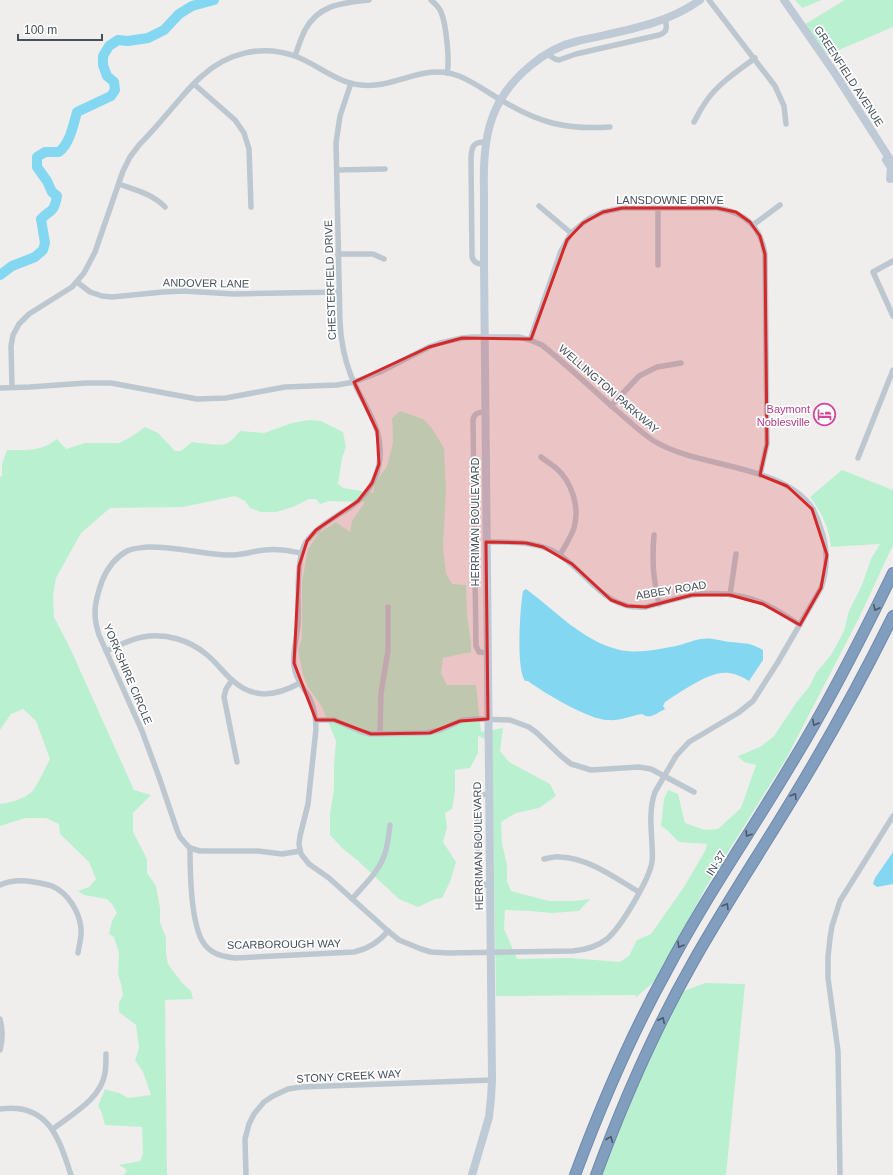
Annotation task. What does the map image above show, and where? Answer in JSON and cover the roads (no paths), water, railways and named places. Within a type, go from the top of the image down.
[{"type":"highway","name":"IN-37","points":[[575,1175],[618,1068],[666,971],[700,912],[813,727],[858,644],[893,573]]},
{"type":"highway","points":[[596,1175],[636,1076],[683,981],[712,929],[820,752],[855,691],[893,616]]},
{"type":"street","points":[[295,56],[304,31],[317,14],[326,8],[337,4],[369,0]]},
{"type":"street","points":[[431,0],[439,8],[442,14],[449,62],[447,73]]},
{"type":"street","name":"HERRIMAN BOULEVARD","points":[[472,1175],[488,1117],[492,1080],[484,336],[483,166],[486,142],[492,116],[501,100],[517,77],[537,60],[576,41],[649,25],[682,12],[700,0]]},
{"type":"street","points":[[709,0],[769,77],[784,106],[786,124]]},
{"type":"street","name":"GREENFIELD AVENUE","points":[[784,0],[832,69],[893,164]]},
{"type":"street","points":[[547,54],[559,60],[576,54],[659,35],[666,30],[665,19]]},
{"type":"street","points":[[12,388],[11,346],[19,324],[29,314],[63,294],[77,282],[96,252],[119,184],[130,157],[201,76],[213,66],[228,58],[260,51],[279,52],[295,56],[351,83],[361,86],[376,85],[427,72],[442,72],[463,78],[527,115],[554,124],[574,128],[610,127]]},
{"type":"street","points":[[694,122],[712,93],[755,58]]},
{"type":"street","name":"CHESTERFIELD DRIVE","points":[[300,851],[300,836],[308,804],[316,720],[310,699],[295,674],[294,658],[298,628],[299,566],[307,541],[316,530],[349,509],[368,490],[379,464],[380,449],[374,423],[350,374],[341,340],[336,143],[337,130],[342,109],[351,83]]},
{"type":"street","points":[[194,84],[235,120],[244,133],[249,149],[251,207]]},
{"type":"street","points":[[861,114],[870,135],[891,168],[890,179]]},
{"type":"street","points":[[484,264],[473,261],[472,256],[471,157],[475,144],[486,142]]},
{"type":"street","points":[[337,170],[385,169]]},
{"type":"street","points":[[119,184],[153,197],[164,207]]},
{"type":"street","points":[[753,225],[780,205]]},
{"type":"street","points":[[538,206],[571,233]]},
{"type":"street","name":"LANSDOWNE DRIVE","points":[[530,340],[561,251],[571,233],[590,218],[610,210],[622,208],[717,208],[736,212],[753,225],[760,236],[765,254],[767,444],[760,475]]},
{"type":"street","points":[[658,208],[658,265]]},
{"type":"street","points":[[338,254],[373,254],[384,259]]},
{"type":"street","points":[[893,261],[873,272],[893,316]]},
{"type":"street","name":"ANDOVER LANE","points":[[77,282],[90,292],[102,296],[112,297],[184,291],[233,294],[339,292]]},
{"type":"street","name":"WELLINGTON PARKWAY","points":[[0,388],[86,383],[110,384],[189,398],[226,398],[285,386],[337,385],[354,382],[380,372],[440,343],[462,338],[484,336],[514,337],[530,340],[542,345],[646,436],[668,449],[773,479],[800,495],[812,509],[823,536],[827,555],[824,580],[816,597],[753,701],[738,713],[689,742],[676,756],[655,792],[652,805],[652,861],[648,875],[612,934],[603,942],[593,947],[573,951],[490,952]]},
{"type":"street","points":[[612,406],[639,376],[657,367],[682,363]]},
{"type":"street","points":[[858,458],[893,370]]},
{"type":"street","points":[[485,412],[479,412],[476,414],[473,420],[476,646],[479,652],[487,653]]},
{"type":"street","points":[[541,457],[559,472],[568,484],[574,499],[576,512],[574,527],[560,555]]},
{"type":"street","points":[[654,535],[652,553],[653,574],[659,604]]},
{"type":"street","name":"ABBEY ROAD","points":[[486,542],[526,543],[544,547],[560,555],[572,564],[601,592],[616,602],[627,606],[638,608],[692,596],[710,594],[741,596],[764,604],[800,624]]},
{"type":"street","name":"YORKSHIRE CIRCLE","points":[[190,848],[180,837],[177,830],[142,731],[96,627],[94,613],[96,600],[108,570],[115,560],[126,551],[135,548],[178,548],[225,555],[276,549],[302,553]]},
{"type":"street","points":[[730,595],[736,554]]},
{"type":"street","points":[[380,734],[381,693],[388,651],[388,607]]},
{"type":"street","points":[[106,651],[143,637],[156,636],[175,638],[201,650],[232,680],[251,692],[264,694],[277,693],[300,683]]},
{"type":"street","points":[[232,680],[224,696],[236,762]]},
{"type":"street","points":[[316,720],[334,720],[367,733],[380,734],[430,733],[460,721],[478,719],[510,720],[529,727],[571,764],[585,769],[600,770],[645,768],[665,775],[694,792]]},
{"type":"street","points":[[489,794],[481,795],[477,799],[477,803],[478,876],[482,884],[490,885]]},
{"type":"street","points":[[840,1175],[838,1051],[828,978],[830,938],[840,901],[893,816]]},
{"type":"street","points":[[352,899],[374,874],[384,858],[390,825]]},
{"type":"street","points":[[190,848],[200,851],[258,851],[282,854],[300,851],[309,864],[328,878],[399,940],[431,952],[490,952]]},
{"type":"street","name":"SCARBOROUGH WAY","points":[[190,848],[190,868],[196,926],[205,945],[218,954],[236,958],[354,952],[363,950],[378,942],[388,931]]},
{"type":"street","points":[[544,859],[558,856],[576,859],[605,871],[639,892]]},
{"type":"street","points":[[0,884],[12,881],[28,881],[46,884],[61,892],[76,908],[79,917],[81,929],[78,953]]},
{"type":"street","points":[[0,1019],[3,1033],[0,1050]]},
{"type":"street","points":[[53,1129],[87,1102],[99,1090],[105,1074],[106,1054]]},
{"type":"street","name":"STONY CREEK WAY","points":[[246,1175],[245,1139],[249,1124],[260,1106],[268,1099],[281,1092],[301,1088],[492,1080]]},
{"type":"street","points":[[0,1109],[8,1108],[25,1110],[42,1118],[53,1129],[64,1153],[71,1175]]},
{"type":"water","points":[[526,589],[581,633],[606,646],[627,651],[650,650],[680,645],[698,639],[709,638],[754,646],[763,650],[763,660],[749,681],[729,673],[713,675],[687,688],[665,702],[663,706],[665,709],[654,715],[645,716],[642,714],[612,720],[600,719],[567,705],[528,681],[525,681],[520,664],[520,624],[523,591]]},
{"type":"water","points":[[893,852],[893,884],[877,887],[873,884],[875,878]]},
{"type":"waterway","points":[[0,275],[12,266],[35,257],[43,250],[45,243],[41,219],[52,210],[57,196],[52,192],[47,181],[37,167],[37,157],[45,152],[59,152],[66,144],[77,112],[111,96],[115,90],[114,82],[107,76],[103,65],[103,56],[109,46],[118,40],[128,41],[148,38],[164,30],[179,14],[192,6],[214,0]]},
{"type":"place","name":"Baymont Noblesville","points":[[825,415]]}]
